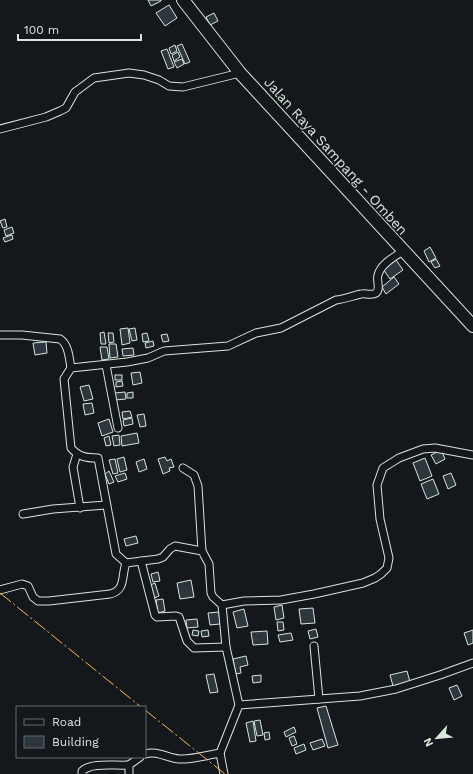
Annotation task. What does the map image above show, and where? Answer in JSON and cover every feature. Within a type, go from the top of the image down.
[{"type":"main road","name":"Jalan Raya Sampang - Omben","points":[[183,0],[240,73],[473,326]]},
{"type":"street","points":[[0,129],[46,117],[66,108],[76,92],[94,78],[128,73],[144,75],[169,86],[184,86],[240,73]]},
{"type":"street","points":[[71,368],[106,365],[148,358],[164,351],[228,346],[256,333],[281,328],[336,300],[345,299],[360,294],[376,293],[378,289],[378,275],[382,267],[403,251]]},
{"type":"street","points":[[0,335],[22,335],[60,339],[64,342],[68,351],[71,368],[64,380],[71,448],[77,454],[85,458],[98,458],[116,554],[126,563]]},
{"type":"street","points":[[106,365],[118,428]]},
{"type":"street","points":[[222,605],[244,601],[281,600],[362,583],[375,578],[387,568],[389,558],[380,519],[376,485],[383,468],[399,458],[423,449],[435,448],[473,455]]},
{"type":"street","points":[[77,454],[73,467],[80,508]]},
{"type":"street","points":[[183,468],[194,475],[198,486],[202,551],[209,564],[211,593],[213,597],[222,605],[226,647],[239,705],[220,753],[224,774]]},
{"type":"street","points":[[22,514],[106,505]]},
{"type":"street","points":[[126,563],[158,559],[175,546],[202,551]]},
{"type":"street","points":[[140,561],[155,615],[160,618],[179,617],[187,641],[194,648],[226,647]]},
{"type":"street","points":[[0,590],[22,584],[28,586],[33,597],[38,601],[110,594],[120,590],[126,563]]},
{"type":"street","points":[[314,646],[319,699]]},
{"type":"street","points":[[239,705],[360,696],[396,689],[473,663]]},
{"type":"street","points":[[146,754],[153,753],[179,759],[189,759],[220,753]]},
{"type":"street","points":[[82,774],[82,771],[86,768],[95,765],[128,765],[138,758]]},
{"type":"street","points":[[128,765],[129,774]]},
{"type":"building","points":[[148,0],[161,0],[161,1],[151,6]]},
{"type":"building","points":[[169,5],[177,18],[165,26],[156,13]]},
{"type":"building","points":[[214,13],[218,21],[210,25],[206,17]]},
{"type":"building","points":[[182,44],[190,62],[185,64],[177,46]]},
{"type":"building","points":[[175,45],[177,51],[171,54],[169,48]]},
{"type":"building","points":[[167,49],[174,67],[168,69],[161,51]]},
{"type":"building","points":[[178,52],[180,57],[174,61],[172,55]]},
{"type":"building","points":[[182,59],[184,64],[177,68],[174,62]]},
{"type":"building","points":[[5,219],[7,227],[3,228],[0,221]]},
{"type":"building","points":[[12,227],[14,233],[6,236],[4,230]]},
{"type":"building","points":[[12,235],[13,239],[5,242],[3,238]]},
{"type":"building","points":[[430,247],[436,258],[429,262],[424,251]]},
{"type":"building","points":[[436,259],[440,266],[435,268],[431,262]]},
{"type":"building","points":[[396,260],[403,270],[390,279],[383,269]]},
{"type":"building","points":[[394,277],[399,284],[386,294],[382,287]]},
{"type":"building","points":[[128,328],[130,343],[122,345],[120,329]]},
{"type":"building","points":[[135,328],[137,340],[132,341],[129,329]]},
{"type":"building","points":[[104,332],[106,344],[101,344],[100,333]]},
{"type":"building","points":[[108,333],[113,333],[114,342],[109,343]]},
{"type":"building","points":[[147,333],[149,341],[143,342],[142,334]]},
{"type":"building","points":[[167,334],[169,341],[163,342],[161,335]]},
{"type":"building","points":[[153,341],[154,346],[146,348],[145,343]]},
{"type":"building","points":[[46,342],[47,353],[35,355],[33,343]]},
{"type":"building","points":[[109,344],[116,344],[118,357],[110,358]]},
{"type":"building","points":[[100,347],[107,347],[109,359],[102,360]]},
{"type":"building","points":[[133,348],[134,355],[123,356],[122,349]]},
{"type":"building","points":[[140,372],[142,383],[133,385],[131,373]]},
{"type":"building","points":[[115,375],[122,375],[122,380],[115,380]]},
{"type":"building","points":[[122,381],[123,386],[116,387],[116,382]]},
{"type":"building","points":[[89,385],[93,399],[84,401],[80,387]]},
{"type":"building","points":[[125,392],[126,399],[115,400],[115,393]]},
{"type":"building","points":[[133,392],[133,398],[127,398],[127,393]]},
{"type":"building","points":[[92,403],[94,413],[85,415],[83,404]]},
{"type":"building","points":[[130,411],[132,417],[123,419],[122,412]]},
{"type":"building","points":[[144,414],[146,426],[140,427],[137,415]]},
{"type":"building","points":[[132,418],[133,424],[124,426],[123,420]]},
{"type":"building","points":[[109,419],[113,432],[102,436],[98,423]]},
{"type":"building","points":[[137,433],[139,443],[122,446],[121,436]]},
{"type":"building","points":[[119,435],[120,445],[114,446],[112,436]]},
{"type":"building","points":[[109,436],[111,445],[106,446],[104,438]]},
{"type":"building","points":[[441,450],[445,459],[436,464],[431,455]]},
{"type":"building","points":[[124,457],[127,470],[120,472],[117,459]]},
{"type":"building","points":[[165,457],[167,461],[171,459],[174,467],[169,468],[170,471],[163,474],[158,459]]},
{"type":"building","points":[[425,458],[432,476],[420,481],[413,463]]},
{"type":"building","points":[[115,459],[118,473],[113,474],[109,460]]},
{"type":"building","points":[[144,459],[147,469],[139,472],[136,462]]},
{"type":"building","points":[[109,471],[114,482],[109,484],[105,474]]},
{"type":"building","points":[[125,473],[127,479],[118,482],[115,476]]},
{"type":"building","points":[[451,473],[456,485],[448,489],[443,476]]},
{"type":"building","points":[[433,479],[439,494],[427,499],[421,484]]},
{"type":"building","points":[[136,536],[138,543],[126,546],[124,539]]},
{"type":"building","points":[[158,572],[160,581],[153,582],[151,574]]},
{"type":"building","points":[[191,580],[194,597],[180,599],[177,583]]},
{"type":"building","points":[[155,583],[159,596],[152,599],[148,586]]},
{"type":"building","points":[[163,599],[165,611],[158,613],[156,600]]},
{"type":"building","points":[[282,605],[284,618],[276,620],[274,607]]},
{"type":"building","points":[[313,608],[315,623],[301,624],[299,609]]},
{"type":"building","points":[[244,609],[248,626],[237,628],[233,612]]},
{"type":"building","points":[[219,612],[220,624],[210,625],[208,613]]},
{"type":"building","points":[[197,619],[198,627],[187,628],[186,620]]},
{"type":"building","points":[[277,622],[283,622],[284,630],[278,631]]},
{"type":"building","points":[[316,629],[318,637],[310,639],[308,631]]},
{"type":"building","points":[[193,630],[199,631],[198,636],[192,635]]},
{"type":"building","points":[[208,630],[209,636],[202,637],[201,631]]},
{"type":"building","points":[[473,630],[473,643],[468,645],[464,633]]},
{"type":"building","points":[[267,631],[268,644],[253,645],[251,632]]},
{"type":"building","points":[[291,633],[293,640],[280,642],[278,635]]},
{"type":"building","points":[[246,656],[248,665],[240,667],[241,673],[236,674],[233,659]]},
{"type":"building","points":[[407,671],[410,682],[393,686],[390,675]]},
{"type":"building","points":[[214,674],[218,692],[210,693],[206,675]]},
{"type":"building","points":[[261,675],[261,682],[253,683],[252,676]]},
{"type":"building","points":[[457,685],[462,696],[454,700],[449,688]]},
{"type":"building","points":[[326,706],[338,745],[328,748],[317,708]]},
{"type":"building","points":[[260,720],[263,735],[257,736],[254,721]]},
{"type":"building","points":[[253,721],[256,741],[250,742],[246,723]]},
{"type":"building","points":[[294,727],[296,732],[286,737],[284,732]]},
{"type":"building","points":[[269,732],[270,739],[265,740],[264,733]]},
{"type":"building","points":[[294,736],[297,744],[292,746],[289,738]]},
{"type":"building","points":[[322,739],[325,746],[313,750],[310,743]]},
{"type":"building","points":[[304,744],[306,750],[296,754],[294,748]]},
{"type":"power","points":[[0,593],[140,706]]},
{"type":"power","points":[[146,711],[225,774]]}]
